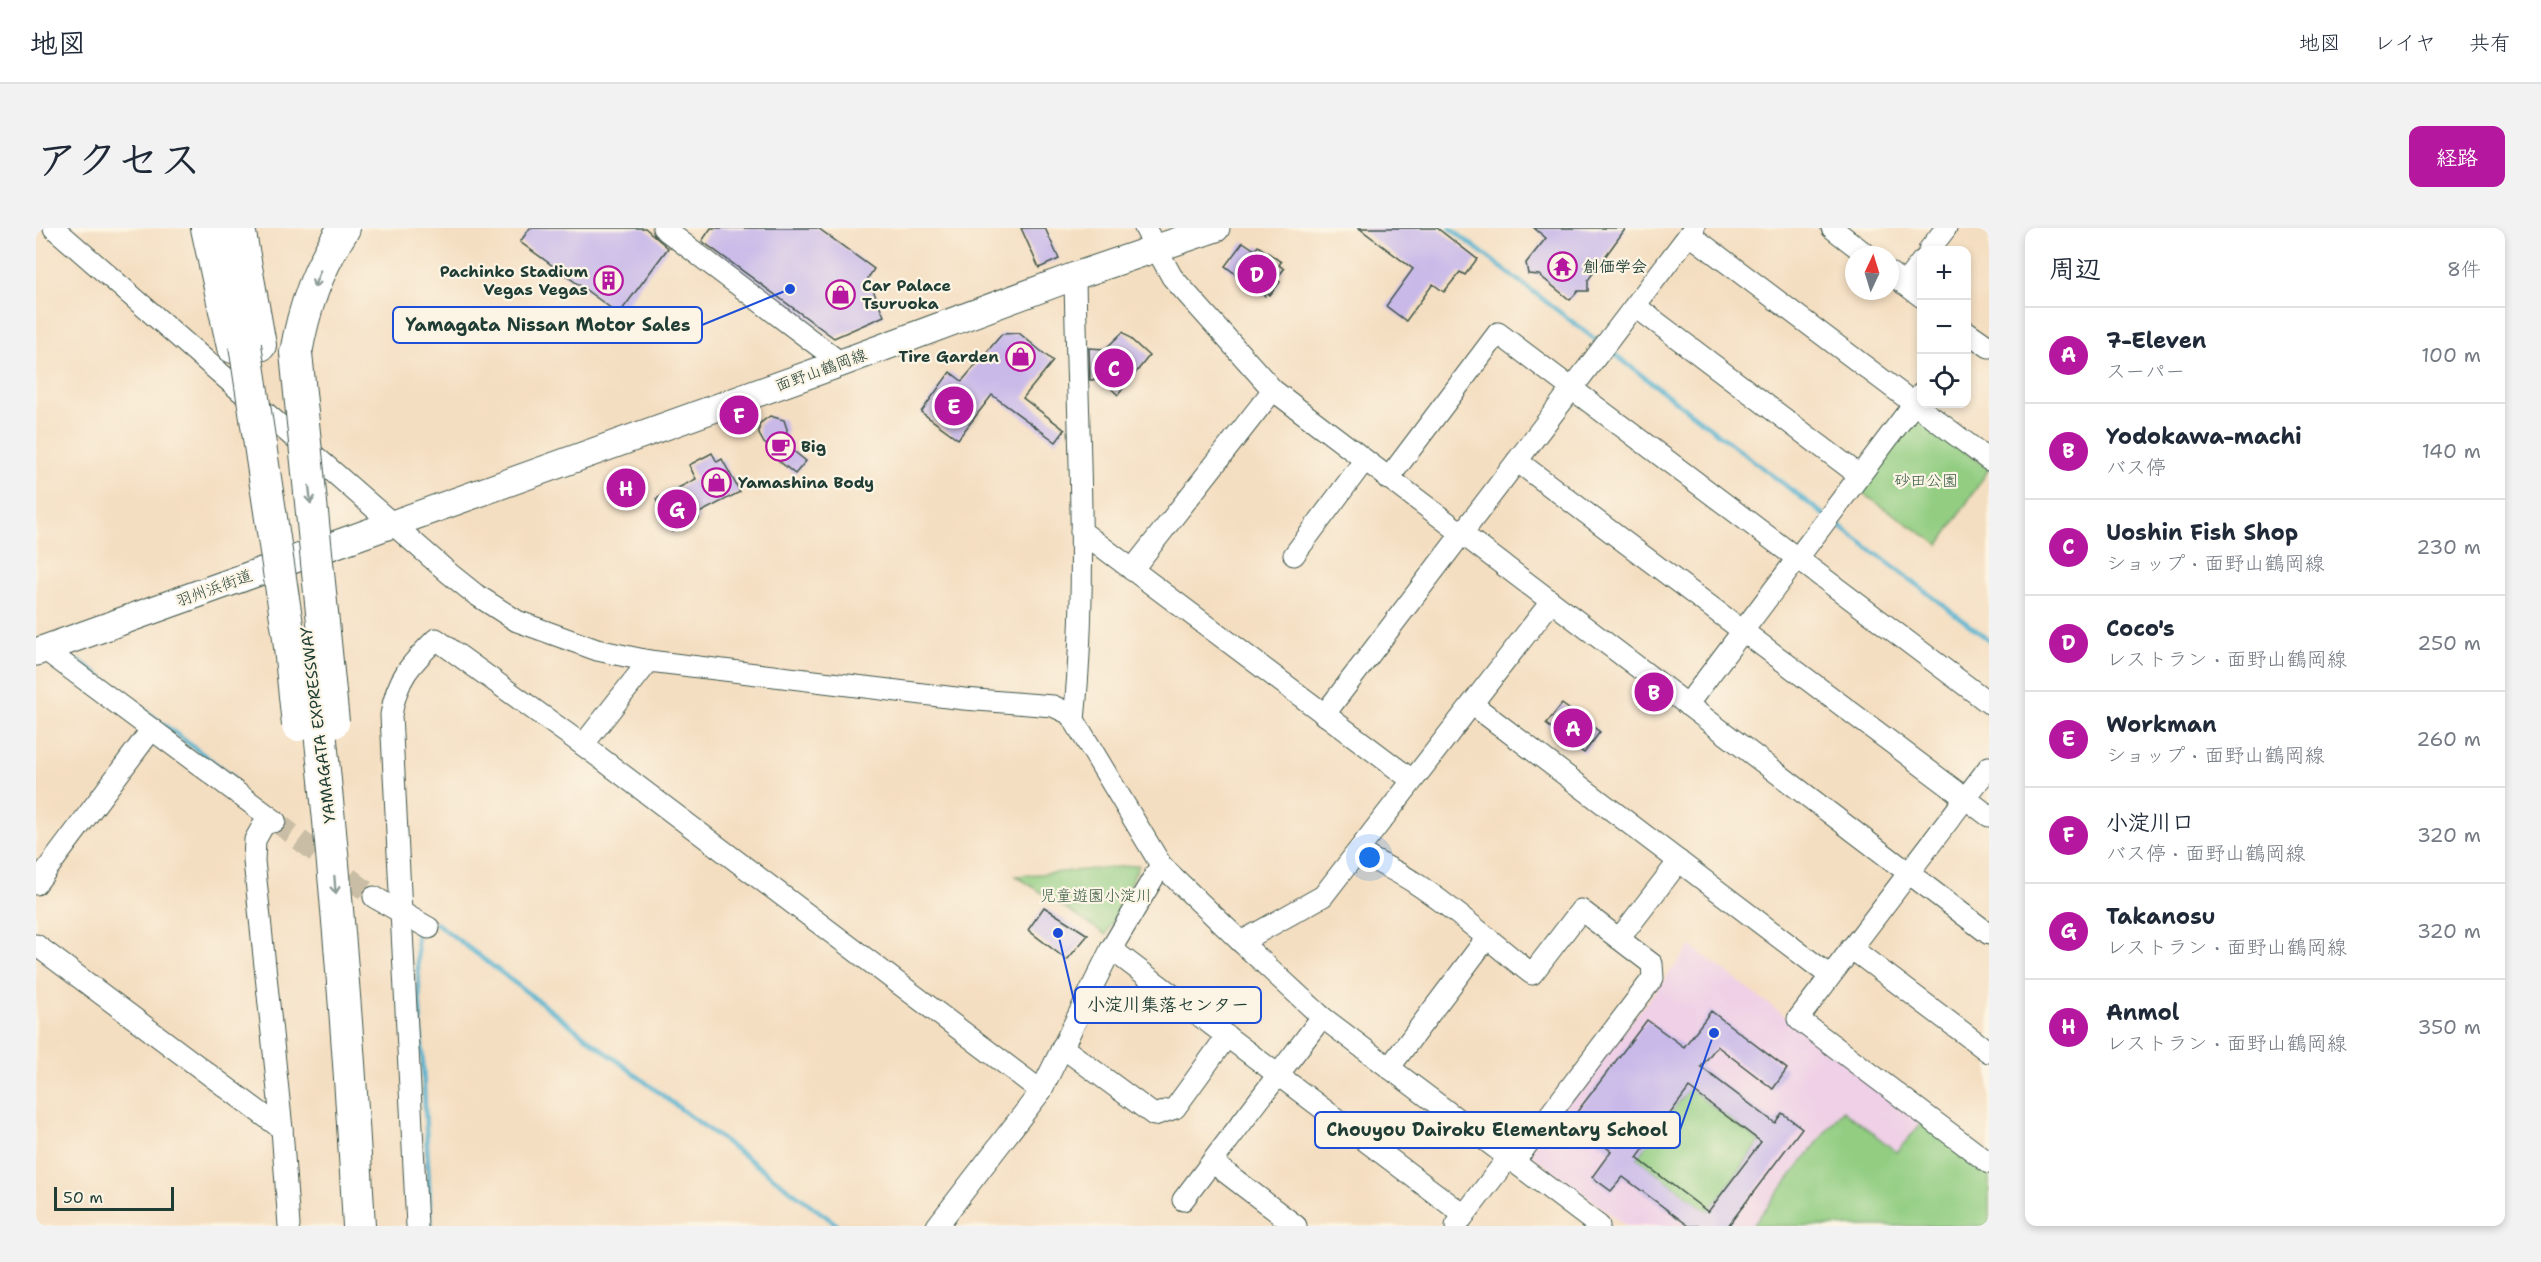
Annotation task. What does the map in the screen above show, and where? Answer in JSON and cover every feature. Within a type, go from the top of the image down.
[{"type":"highway","points":[[207,228],[246,346]]},
{"type":"highway","points":[[224,228],[317,723]]},
{"type":"highway","points":[[239,228],[246,346]]},
{"type":"highway","points":[[317,723],[296,353],[302,317],[326,256],[344,228]]},
{"type":"highway","name":"YAMAGATA EXPRESSWAY","points":[[317,723],[332,842],[352,1089],[359,1226]]},
{"type":"highway","name":"YAMAGATA EXPRESSWAY","points":[[317,723],[340,1226]]},
{"type":"main road","name":"面野山鶴岡線","points":[[393,524],[1075,276],[1151,239],[1216,228]]},
{"type":"main road","name":"羽州浜街道","points":[[40,651],[393,524]]},
{"type":"street","points":[[54,228],[475,594],[517,621],[597,650],[649,661],[964,699],[1053,706],[1068,713],[1161,865],[1322,1017],[1599,1226]]},
{"type":"street","points":[[663,228],[841,363]]},
{"type":"street","points":[[1832,228],[1855,246]]},
{"type":"street","points":[[1932,246],[1946,228]]},
{"type":"street","points":[[1324,715],[1692,231],[1917,398],[1687,705]]},
{"type":"street","points":[[1151,239],[1172,277],[1273,390],[1989,934]]},
{"type":"street","points":[[1899,277],[1917,264]]},
{"type":"street","points":[[1074,720],[1080,659],[1081,531],[1075,276]]},
{"type":"street","points":[[1899,280],[1917,293]]},
{"type":"street","points":[[1635,306],[1859,475]]},
{"type":"street","points":[[1388,479],[1498,333],[1989,703]]},
{"type":"street","points":[[1971,335],[1989,347]]},
{"type":"street","points":[[1132,570],[1273,390]]},
{"type":"street","points":[[1929,408],[1989,460]]},
{"type":"street","points":[[1294,555],[1364,461]]},
{"type":"street","points":[[1517,461],[1989,816]]},
{"type":"street","points":[[1081,531],[1412,780]]},
{"type":"street","points":[[1241,942],[1323,896],[1551,602]]},
{"type":"street","points":[[417,1226],[391,715],[394,692],[405,672],[436,639],[583,745],[1041,1091]]},
{"type":"street","points":[[40,651],[152,729],[275,820],[264,824],[255,840],[254,861],[282,1130],[289,1226]]},
{"type":"street","points":[[583,745],[649,661]]},
{"type":"street","points":[[1472,704],[1830,976]]},
{"type":"street","points":[[36,884],[152,729]]},
{"type":"street","points":[[1989,767],[1798,1019],[1989,1163]]},
{"type":"street","points":[[1111,949],[1278,1075],[1460,1221],[1511,1160],[1653,978],[1652,964],[1581,910],[1532,974],[1486,939],[1466,920],[1414,883],[1358,852]]},
{"type":"street","points":[[1619,939],[1679,861]]},
{"type":"street","points":[[937,1226],[1041,1091],[1111,949],[1161,865]]},
{"type":"street","points":[[374,897],[429,928]]},
{"type":"street","points":[[1389,1068],[1486,939]]},
{"type":"street","points":[[36,945],[282,1130]]},
{"type":"street","points":[[1851,948],[1989,1052]]},
{"type":"street","points":[[1183,1200],[1322,1017]]},
{"type":"street","points":[[1062,1047],[1154,1116],[1175,1108],[1227,1036]]},
{"type":"street","points":[[1212,1162],[1296,1226]]},
{"type":"shaded area","points":[[1691,946],[1924,1120],[1989,1226],[1626,1226],[1528,1152]]},
{"type":"green space","name":"砂田公園","points":[[1913,413],[1989,469],[1939,545],[1858,490]]},
{"type":"green space","name":"児童遊園小淀川","points":[[1139,865],[1106,935],[1016,876]]},
{"type":"green space","points":[[1689,1088],[1760,1142],[1708,1212],[1637,1158]]},
{"type":"green space","points":[[1843,1110],[1897,1152],[1924,1120],[1989,1173],[1989,1226],[1752,1226]]},
{"type":"building","name":"Pachinko Stadium Vegas Vegas","points":[[530,228],[645,228],[668,248],[619,314],[520,242]]},
{"type":"building","points":[[711,228],[818,228],[874,269],[868,278],[884,316],[834,338],[702,241]]},
{"type":"building","points":[[1021,228],[1045,228],[1059,259],[1039,268]]},
{"type":"building","points":[[1359,228],[1437,228],[1477,259],[1465,275],[1460,272],[1444,292],[1433,284],[1406,321],[1386,306],[1413,269]]},
{"type":"building","name":"創価学会","points":[[1534,228],[1626,228],[1588,280],[1588,291],[1578,291],[1570,300],[1539,275],[1528,274],[1526,263],[1546,238]]},
{"type":"building","points":[[1243,242],[1255,250],[1258,246],[1281,262],[1279,265],[1284,269],[1276,279],[1280,282],[1270,295],[1267,293],[1265,296],[1225,266]]},
{"type":"building","points":[[1123,332],[1149,356],[1118,395],[1102,380],[1090,380],[1089,348],[1105,349]]},
{"type":"building","points":[[1019,333],[1053,361],[1023,398],[1065,430],[1056,442],[992,395],[958,439],[921,412],[950,372],[962,381],[1002,334]]},
{"type":"building","name":"Big","points":[[770,416],[784,420],[787,429],[786,439],[793,444],[790,448],[806,461],[795,474],[779,461],[782,457],[764,443],[759,434],[759,424]]},
{"type":"building","points":[[712,453],[717,462],[722,459],[740,492],[697,514],[699,519],[672,532],[656,499],[696,479],[689,465]]},
{"type":"building","points":[[622,470],[639,475],[630,506],[613,501]]},
{"type":"building","points":[[1562,704],[1600,732],[1584,753],[1546,724]]},
{"type":"building","points":[[1044,907],[1088,935],[1067,960],[1028,930]]},
{"type":"building","points":[[1711,1011],[1787,1069],[1773,1089],[1717,1046],[1701,1067],[1775,1123],[1782,1113],[1802,1128],[1728,1226],[1689,1226],[1623,1177],[1611,1191],[1592,1177],[1611,1151],[1570,1121],[1647,1020],[1684,1047]],"holes":[[[1689,1088],[1761,1142],[1708,1212],[1637,1158]]]},
{"type":"waterway","points":[[1450,228],[1600,343]]},
{"type":"waterway","points":[[1609,350],[1824,515]]},
{"type":"waterway","points":[[1833,521],[1989,640]]},
{"type":"waterway","points":[[80,661],[233,777]]},
{"type":"waterway","points":[[436,923],[839,1226]]},
{"type":"waterway","points":[[416,929],[431,1226]]},
{"type":"tunnel","points":[[275,821],[374,897]]},
{"type":"place","name":"創価学会","points":[[1562,266]]},
{"type":"place","name":"Coco's","points":[[1257,274]]},
{"type":"place","name":"Pachinko Stadium Vegas Vegas","points":[[609,280]]},
{"type":"place","name":"Yamagata Nissan Motor Sales","points":[[790,289]]},
{"type":"place","name":"Car Palace Tsuruoka","points":[[841,294]]},
{"type":"place","name":"Tire Garden","points":[[1020,356]]},
{"type":"place","name":"Uoshin Fish Shop","points":[[1114,368]]},
{"type":"place","name":"Workman","points":[[954,406]]},
{"type":"place","name":"小淀川口","points":[[739,415]]},
{"type":"place","name":"Big","points":[[780,446]]},
{"type":"place","name":"Yamashina Body","points":[[717,482]]},
{"type":"place","name":"Anmol","points":[[626,488]]},
{"type":"place","name":"Takanosu","points":[[677,509]]},
{"type":"place","name":"Yodokawa-machi","points":[[1654,692]]},
{"type":"place","name":"7-Eleven","points":[[1573,728]]},
{"type":"place","name":"小淀川集落センター","points":[[1058,933]]},
{"type":"place","name":"Chouyou Dairoku Elementary School","points":[[1714,1033]]}]
